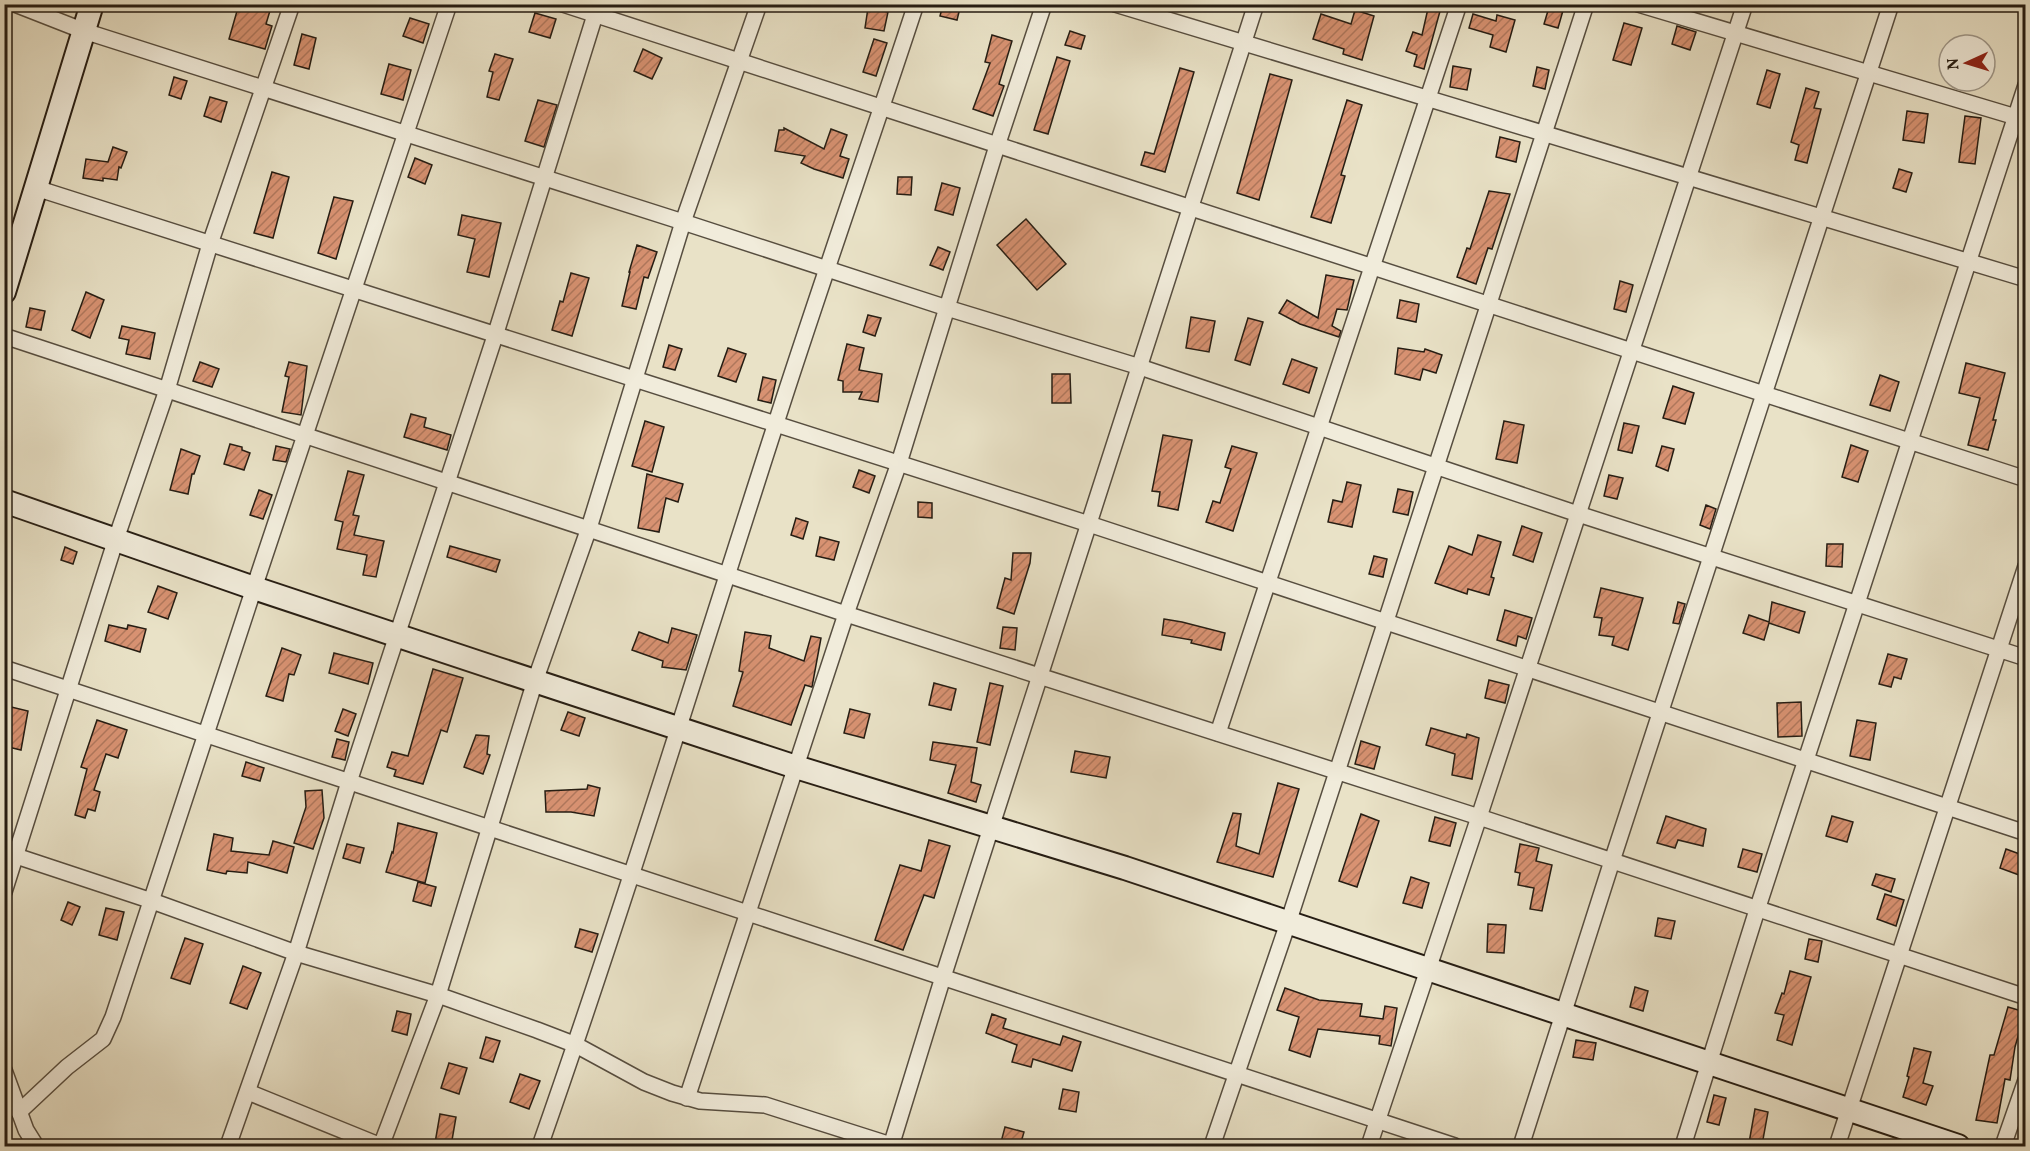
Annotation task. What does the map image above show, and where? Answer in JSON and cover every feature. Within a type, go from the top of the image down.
[{"type":"main road","points":[[6,282],[92,4]]},
{"type":"main road","points":[[4,501],[254,588],[679,729],[1125,868],[1958,1146]]},
{"type":"street","points":[[15,4],[84,31],[947,308],[1140,367],[1578,514],[2025,658]]},
{"type":"street","points":[[4,892],[10,854],[69,689],[116,539],[167,390],[210,244],[292,4]]},
{"type":"street","points":[[19,1112],[67,1067],[103,1039],[113,1017],[449,4]]},
{"type":"street","points":[[563,4],[2025,479]]},
{"type":"street","points":[[248,1092],[381,1146],[438,995],[535,681],[589,528],[683,222],[759,4]]},
{"type":"street","points":[[540,1146],[576,1045],[776,423],[916,4]]},
{"type":"street","points":[[687,1098],[846,614],[899,463],[997,146],[1044,4]]},
{"type":"street","points":[[1115,4],[2025,279]]},
{"type":"street","points":[[10,854],[152,901],[296,954],[438,995],[576,1045],[644,1082],[687,1098],[700,1101],[765,1105],[893,1146],[943,978],[1256,4]]},
{"type":"street","points":[[1218,733],[1459,4]]},
{"type":"street","points":[[1212,1146],[1288,923],[1586,4]]},
{"type":"street","points":[[1638,4],[2020,118]]},
{"type":"street","points":[[1369,1146],[1745,4]]},
{"type":"street","points":[[1521,1146],[1891,4]]},
{"type":"street","points":[[228,1146],[296,954],[349,782],[495,336],[595,15]]},
{"type":"street","points":[[1683,1146],[1757,910],[1968,261],[2020,118],[2025,85]]},
{"type":"street","points":[[36,188],[1089,524],[2025,833]]},
{"type":"street","points":[[4,336],[846,614],[1479,817],[2025,997]]},
{"type":"street","points":[[1837,1146],[2025,566]]},
{"type":"street","points":[[4,668],[1455,1146]]},
{"type":"street","points":[[4,1070],[26,1130],[36,1146]]},
{"type":"street","points":[[2004,1146],[2025,1080]]},
{"type":"building","points":[[239,4],[272,4],[266,24],[272,26],[265,49],[229,39]]},
{"type":"building","points":[[943,4],[961,4],[957,20],[940,16]]},
{"type":"building","points":[[1429,4],[1442,4],[1424,69],[1414,66],[1417,55],[1406,51],[1413,32],[1422,35]]},
{"type":"building","points":[[1550,4],[1564,7],[1558,28],[1544,24]]},
{"type":"building","points":[[868,8],[888,12],[884,31],[865,28]]},
{"type":"building","points":[[1355,10],[1374,16],[1362,60],[1343,54],[1344,49],[1313,39],[1321,14],[1351,24]]},
{"type":"building","points":[[535,13],[556,19],[550,38],[529,32]]},
{"type":"building","points":[[1473,14],[1496,21],[1497,15],[1515,20],[1506,52],[1490,47],[1493,35],[1469,28]]},
{"type":"building","points":[[410,18],[429,24],[423,43],[403,36]]},
{"type":"building","points":[[1624,23],[1642,28],[1631,65],[1613,60]]},
{"type":"building","points":[[1677,26],[1696,32],[1690,50],[1672,44]]},
{"type":"building","points":[[1070,31],[1085,36],[1081,49],[1065,45]]},
{"type":"building","points":[[302,34],[316,38],[309,69],[294,65]]},
{"type":"building","points":[[992,35],[1012,41],[999,84],[1004,86],[993,116],[973,109],[990,63],[985,62]]},
{"type":"building","points":[[874,39],[887,43],[876,76],[863,72]]},
{"type":"building","points":[[643,49],[662,58],[652,79],[634,71]]},
{"type":"building","points":[[495,54],[513,59],[499,100],[487,97],[493,72],[489,71]]},
{"type":"building","points":[[1057,57],[1070,61],[1048,134],[1034,130]]},
{"type":"building","points":[[389,64],[411,70],[403,100],[381,94]]},
{"type":"building","points":[[1453,66],[1471,69],[1467,90],[1450,87]]},
{"type":"building","points":[[1537,67],[1549,70],[1545,89],[1533,86]]},
{"type":"building","points":[[1180,68],[1194,72],[1165,172],[1141,165],[1145,152],[1154,154]]},
{"type":"building","points":[[1767,70],[1780,74],[1770,108],[1757,104]]},
{"type":"building","points":[[1270,74],[1292,80],[1259,200],[1237,193]]},
{"type":"building","points":[[174,77],[187,81],[181,99],[169,95]]},
{"type":"building","points":[[1806,88],[1819,92],[1814,108],[1821,109],[1807,163],[1795,160],[1799,145],[1791,142]]},
{"type":"building","points":[[210,97],[227,102],[221,122],[204,116]]},
{"type":"building","points":[[538,100],[557,105],[544,147],[525,141]]},
{"type":"building","points":[[1347,100],[1362,105],[1341,175],[1345,176],[1331,223],[1311,217]]},
{"type":"building","points":[[1907,111],[1928,114],[1924,143],[1903,140]]},
{"type":"building","points":[[1965,116],[1981,118],[1975,164],[1959,162]]},
{"type":"building","points":[[784,128],[824,149],[831,129],[847,135],[840,156],[849,159],[843,178],[801,163],[805,156],[775,151],[779,130],[784,130]]},
{"type":"building","points":[[1500,137],[1520,142],[1516,162],[1496,157]]},
{"type":"building","points":[[113,147],[127,152],[121,168],[119,167],[117,180],[103,178],[103,181],[83,178],[86,159],[108,162]]},
{"type":"building","points":[[415,158],[432,165],[425,184],[408,177]]},
{"type":"building","points":[[1899,169],[1912,173],[1906,192],[1893,188]]},
{"type":"building","points":[[272,172],[289,177],[273,238],[254,233]]},
{"type":"building","points":[[898,177],[912,177],[911,195],[897,194]]},
{"type":"building","points":[[942,183],[960,188],[953,215],[935,210]]},
{"type":"building","points":[[1489,191],[1510,194],[1492,249],[1488,248],[1476,284],[1457,277],[1467,248],[1470,249]]},
{"type":"building","points":[[334,197],[353,201],[336,259],[318,253]]},
{"type":"building","points":[[462,215],[501,223],[489,277],[467,272],[475,239],[458,235]]},
{"type":"building","points":[[1026,219],[1066,264],[1037,290],[997,245]]},
{"type":"building","points":[[637,245],[657,252],[648,278],[644,277],[636,309],[622,306]]},
{"type":"building","points":[[938,247],[950,252],[943,270],[930,265]]},
{"type":"building","points":[[571,273],[589,278],[572,336],[552,330]]},
{"type":"building","points":[[1326,275],[1354,280],[1347,310],[1337,309],[1332,326],[1341,331],[1339,337],[1300,324],[1279,313],[1287,300],[1318,318]]},
{"type":"building","points":[[1620,281],[1633,285],[1626,312],[1614,309]]},
{"type":"building","points":[[86,292],[104,300],[90,338],[72,330]]},
{"type":"building","points":[[1400,300],[1419,304],[1416,322],[1397,318]]},
{"type":"building","points":[[30,308],[45,311],[41,330],[26,327]]},
{"type":"building","points":[[868,315],[881,318],[875,336],[863,332]]},
{"type":"building","points":[[1191,317],[1215,321],[1209,352],[1186,348]]},
{"type":"building","points":[[1248,318],[1263,322],[1250,365],[1235,360]]},
{"type":"building","points":[[122,326],[155,333],[150,359],[126,354],[129,340],[119,338]]},
{"type":"building","points":[[847,344],[864,348],[859,370],[882,374],[878,402],[859,399],[862,392],[843,392],[843,381],[838,380]]},
{"type":"building","points":[[669,345],[682,349],[675,370],[663,367]]},
{"type":"building","points":[[728,348],[746,354],[736,382],[718,376]]},
{"type":"building","points":[[1398,348],[1424,352],[1425,349],[1442,355],[1436,373],[1423,369],[1420,380],[1395,374]]},
{"type":"building","points":[[1292,359],[1317,368],[1309,393],[1283,384]]},
{"type":"building","points":[[200,362],[219,369],[212,387],[193,381]]},
{"type":"building","points":[[289,362],[307,366],[301,415],[282,412],[289,377],[285,376]]},
{"type":"building","points":[[1966,363],[2005,373],[1988,450],[1968,445],[1980,398],[1959,393]]},
{"type":"building","points":[[1052,374],[1070,374],[1071,403],[1052,403]]},
{"type":"building","points":[[1880,375],[1899,382],[1890,411],[1870,405]]},
{"type":"building","points":[[763,377],[776,380],[771,403],[758,400]]},
{"type":"building","points":[[1673,386],[1694,393],[1685,424],[1663,418]]},
{"type":"building","points":[[411,414],[426,418],[424,427],[451,435],[447,450],[404,437]]},
{"type":"building","points":[[645,421],[664,427],[652,472],[632,466]]},
{"type":"building","points":[[1504,421],[1524,425],[1517,463],[1496,459]]},
{"type":"building","points":[[1624,423],[1639,426],[1632,453],[1618,450]]},
{"type":"building","points":[[1163,435],[1192,440],[1178,510],[1158,506],[1160,492],[1152,491]]},
{"type":"building","points":[[230,444],[242,447],[242,450],[250,453],[244,470],[224,464]]},
{"type":"building","points":[[1851,445],[1868,451],[1858,482],[1842,477]]},
{"type":"building","points":[[276,446],[290,449],[286,462],[273,460]]},
{"type":"building","points":[[1232,446],[1257,453],[1233,531],[1206,522],[1213,501],[1220,503],[1231,469],[1225,467]]},
{"type":"building","points":[[1662,446],[1674,449],[1668,471],[1656,466]]},
{"type":"building","points":[[181,449],[200,456],[194,474],[192,474],[188,494],[170,490]]},
{"type":"building","points":[[859,470],[875,476],[869,493],[853,487]]},
{"type":"building","points":[[348,471],[364,475],[353,515],[359,516],[354,535],[384,541],[376,577],[363,575],[367,555],[337,549],[343,522],[335,520]]},
{"type":"building","points":[[647,474],[683,484],[678,502],[666,498],[659,532],[638,528]]},
{"type":"building","points":[[1609,475],[1623,478],[1617,499],[1604,496]]},
{"type":"building","points":[[1347,482],[1361,485],[1352,527],[1328,522],[1333,500],[1342,502]]},
{"type":"building","points":[[1398,489],[1413,492],[1408,515],[1393,512]]},
{"type":"building","points":[[259,490],[272,495],[263,519],[250,515]]},
{"type":"building","points":[[918,502],[932,503],[932,518],[918,517]]},
{"type":"building","points":[[1706,505],[1716,509],[1710,529],[1700,525]]},
{"type":"building","points":[[796,518],[808,522],[803,539],[791,535]]},
{"type":"building","points":[[1522,526],[1542,533],[1533,562],[1513,555]]},
{"type":"building","points":[[1478,535],[1501,542],[1491,577],[1494,578],[1489,595],[1468,589],[1467,594],[1435,583],[1449,546],[1472,555]]},
{"type":"building","points":[[820,537],[839,542],[834,560],[816,556]]},
{"type":"building","points":[[1827,544],[1843,544],[1842,567],[1826,566]]},
{"type":"building","points":[[450,546],[500,560],[496,572],[447,557]]},
{"type":"building","points":[[65,547],[77,552],[73,564],[61,560]]},
{"type":"building","points":[[1013,553],[1031,553],[1014,614],[997,608],[1005,578],[1011,580]]},
{"type":"building","points":[[1374,556],[1387,559],[1383,577],[1369,574]]},
{"type":"building","points":[[158,586],[177,593],[168,619],[148,612]]},
{"type":"building","points":[[1601,588],[1643,598],[1628,650],[1612,645],[1614,637],[1599,635],[1602,618],[1594,617]]},
{"type":"building","points":[[1678,602],[1685,604],[1679,624],[1673,623]]},
{"type":"building","points":[[1772,602],[1805,612],[1799,633],[1769,623],[1764,640],[1743,633],[1749,615],[1769,622]]},
{"type":"building","points":[[1505,610],[1532,618],[1526,639],[1518,636],[1516,646],[1497,640]]},
{"type":"building","points":[[1164,619],[1225,633],[1221,650],[1191,643],[1192,640],[1162,635]]},
{"type":"building","points":[[109,625],[127,629],[128,625],[146,629],[140,652],[105,641]]},
{"type":"building","points":[[1003,627],[1017,628],[1015,650],[1000,648]]},
{"type":"building","points":[[672,628],[697,635],[686,670],[662,667],[663,661],[632,650],[639,632],[668,643]]},
{"type":"building","points":[[745,632],[771,636],[769,648],[804,661],[811,636],[821,638],[812,687],[805,685],[791,725],[733,706],[743,672],[739,671]]},
{"type":"building","points":[[282,648],[301,655],[294,675],[289,674],[283,701],[266,696]]},
{"type":"building","points":[[334,653],[373,663],[368,684],[329,673]]},
{"type":"building","points":[[1888,654],[1907,659],[1901,679],[1894,677],[1891,687],[1879,684]]},
{"type":"building","points":[[433,669],[463,678],[447,732],[441,730],[423,784],[394,776],[396,770],[387,767],[392,752],[408,756]]},
{"type":"building","points":[[1489,680],[1509,685],[1505,703],[1485,698]]},
{"type":"building","points":[[934,683],[956,689],[951,710],[929,705]]},
{"type":"building","points":[[990,683],[1003,686],[990,745],[977,742]]},
{"type":"building","points":[[1801,702],[1802,736],[1778,737],[1777,703]]},
{"type":"building","points":[[7,706],[28,711],[21,750],[4,746],[4,720]]},
{"type":"building","points":[[343,709],[356,714],[348,736],[335,731]]},
{"type":"building","points":[[850,709],[870,714],[864,738],[844,733]]},
{"type":"building","points":[[568,712],[585,718],[579,736],[561,730]]},
{"type":"building","points":[[97,720],[127,730],[118,758],[106,754],[94,790],[100,792],[95,811],[88,809],[85,818],[75,815],[87,769],[81,767]]},
{"type":"building","points":[[1857,720],[1876,723],[1870,760],[1850,756]]},
{"type":"building","points":[[1431,728],[1466,738],[1467,734],[1479,738],[1472,779],[1452,775],[1455,754],[1426,745]]},
{"type":"building","points":[[476,735],[489,736],[487,754],[490,755],[483,774],[464,767]]},
{"type":"building","points":[[337,739],[349,742],[345,760],[332,757]]},
{"type":"building","points":[[1361,741],[1380,747],[1374,769],[1355,764]]},
{"type":"building","points":[[933,742],[977,748],[971,782],[981,785],[976,802],[948,793],[956,765],[930,760]]},
{"type":"building","points":[[1075,751],[1110,757],[1106,778],[1071,772]]},
{"type":"building","points":[[246,762],[264,768],[260,781],[242,776]]},
{"type":"building","points":[[1278,783],[1299,789],[1273,877],[1217,862],[1233,813],[1241,814],[1236,846],[1259,854]]},
{"type":"building","points":[[588,785],[600,788],[594,816],[571,812],[546,812],[545,791],[587,789]]},
{"type":"building","points":[[322,790],[324,818],[313,849],[294,843],[306,807],[305,791]]},
{"type":"building","points":[[1361,814],[1379,821],[1357,887],[1339,881]]},
{"type":"building","points":[[1666,816],[1706,829],[1703,846],[1678,840],[1675,848],[1657,843]]},
{"type":"building","points":[[1832,816],[1853,822],[1847,842],[1826,836]]},
{"type":"building","points":[[1435,817],[1456,823],[1450,846],[1429,841]]},
{"type":"building","points":[[398,823],[437,833],[425,883],[386,872],[393,853]]},
{"type":"building","points":[[214,834],[233,838],[231,851],[269,855],[273,841],[294,847],[287,873],[248,862],[247,873],[227,871],[226,874],[207,870]]},
{"type":"building","points":[[929,840],[950,846],[934,898],[924,895],[903,950],[875,940],[900,865],[921,871]]},
{"type":"building","points":[[347,844],[364,848],[360,863],[343,858]]},
{"type":"building","points":[[1520,844],[1539,848],[1536,861],[1552,865],[1542,911],[1530,909],[1534,888],[1518,885],[1520,873],[1515,872]]},
{"type":"building","points":[[1743,849],[1762,854],[1757,872],[1738,867]]},
{"type":"building","points":[[2006,849],[2025,856],[2019,875],[2000,868]]},
{"type":"building","points":[[1876,874],[1895,879],[1891,892],[1872,885]]},
{"type":"building","points":[[1411,877],[1429,883],[1422,908],[1403,903]]},
{"type":"building","points":[[418,882],[436,887],[431,906],[413,901]]},
{"type":"building","points":[[1885,894],[1904,900],[1896,926],[1877,919]]},
{"type":"building","points":[[68,902],[80,907],[72,925],[61,920]]},
{"type":"building","points":[[106,908],[124,912],[117,940],[99,935]]},
{"type":"building","points":[[1658,918],[1675,921],[1671,939],[1655,936]]},
{"type":"building","points":[[1488,924],[1506,925],[1504,953],[1487,952]]},
{"type":"building","points":[[580,929],[598,934],[592,952],[575,947]]},
{"type":"building","points":[[185,938],[203,944],[190,984],[171,978]]},
{"type":"building","points":[[1809,939],[1822,941],[1818,962],[1805,959]]},
{"type":"building","points":[[243,966],[261,973],[247,1009],[230,1003]]},
{"type":"building","points":[[1790,971],[1811,977],[1792,1045],[1777,1040],[1784,1015],[1775,1013],[1782,993],[1784,994]]},
{"type":"building","points":[[1635,987],[1648,991],[1643,1011],[1630,1007]]},
{"type":"building","points":[[1285,988],[1319,1000],[1362,1004],[1360,1016],[1383,1019],[1385,1006],[1397,1008],[1391,1046],[1379,1044],[1380,1036],[1318,1029],[1310,1057],[1289,1050],[1299,1017],[1277,1010]]},
{"type":"building","points":[[2008,1007],[2025,1012],[2015,1047],[2010,1080],[2005,1079],[1997,1123],[1976,1120],[1990,1055],[1994,1055]]},
{"type":"building","points":[[397,1011],[411,1014],[407,1035],[392,1031]]},
{"type":"building","points":[[992,1014],[1006,1019],[1003,1028],[1060,1045],[1063,1036],[1081,1042],[1072,1071],[1033,1059],[1031,1067],[1012,1062],[1017,1045],[986,1033]]},
{"type":"building","points":[[486,1037],[500,1041],[493,1062],[480,1058]]},
{"type":"building","points":[[1576,1040],[1596,1043],[1593,1060],[1573,1057]]},
{"type":"building","points":[[1914,1048],[1931,1052],[1923,1083],[1933,1086],[1926,1105],[1903,1097]]},
{"type":"building","points":[[449,1063],[467,1068],[459,1094],[441,1088]]},
{"type":"building","points":[[520,1074],[540,1081],[529,1109],[510,1102]]},
{"type":"building","points":[[1063,1089],[1079,1092],[1076,1112],[1059,1109]]},
{"type":"building","points":[[1714,1095],[1726,1098],[1719,1125],[1707,1122]]},
{"type":"building","points":[[1755,1109],[1768,1112],[1762,1145],[1749,1143]]},
{"type":"building","points":[[440,1114],[456,1117],[451,1146],[435,1143]]},
{"type":"building","points":[[1005,1127],[1024,1132],[1020,1146],[1000,1146]]}]
